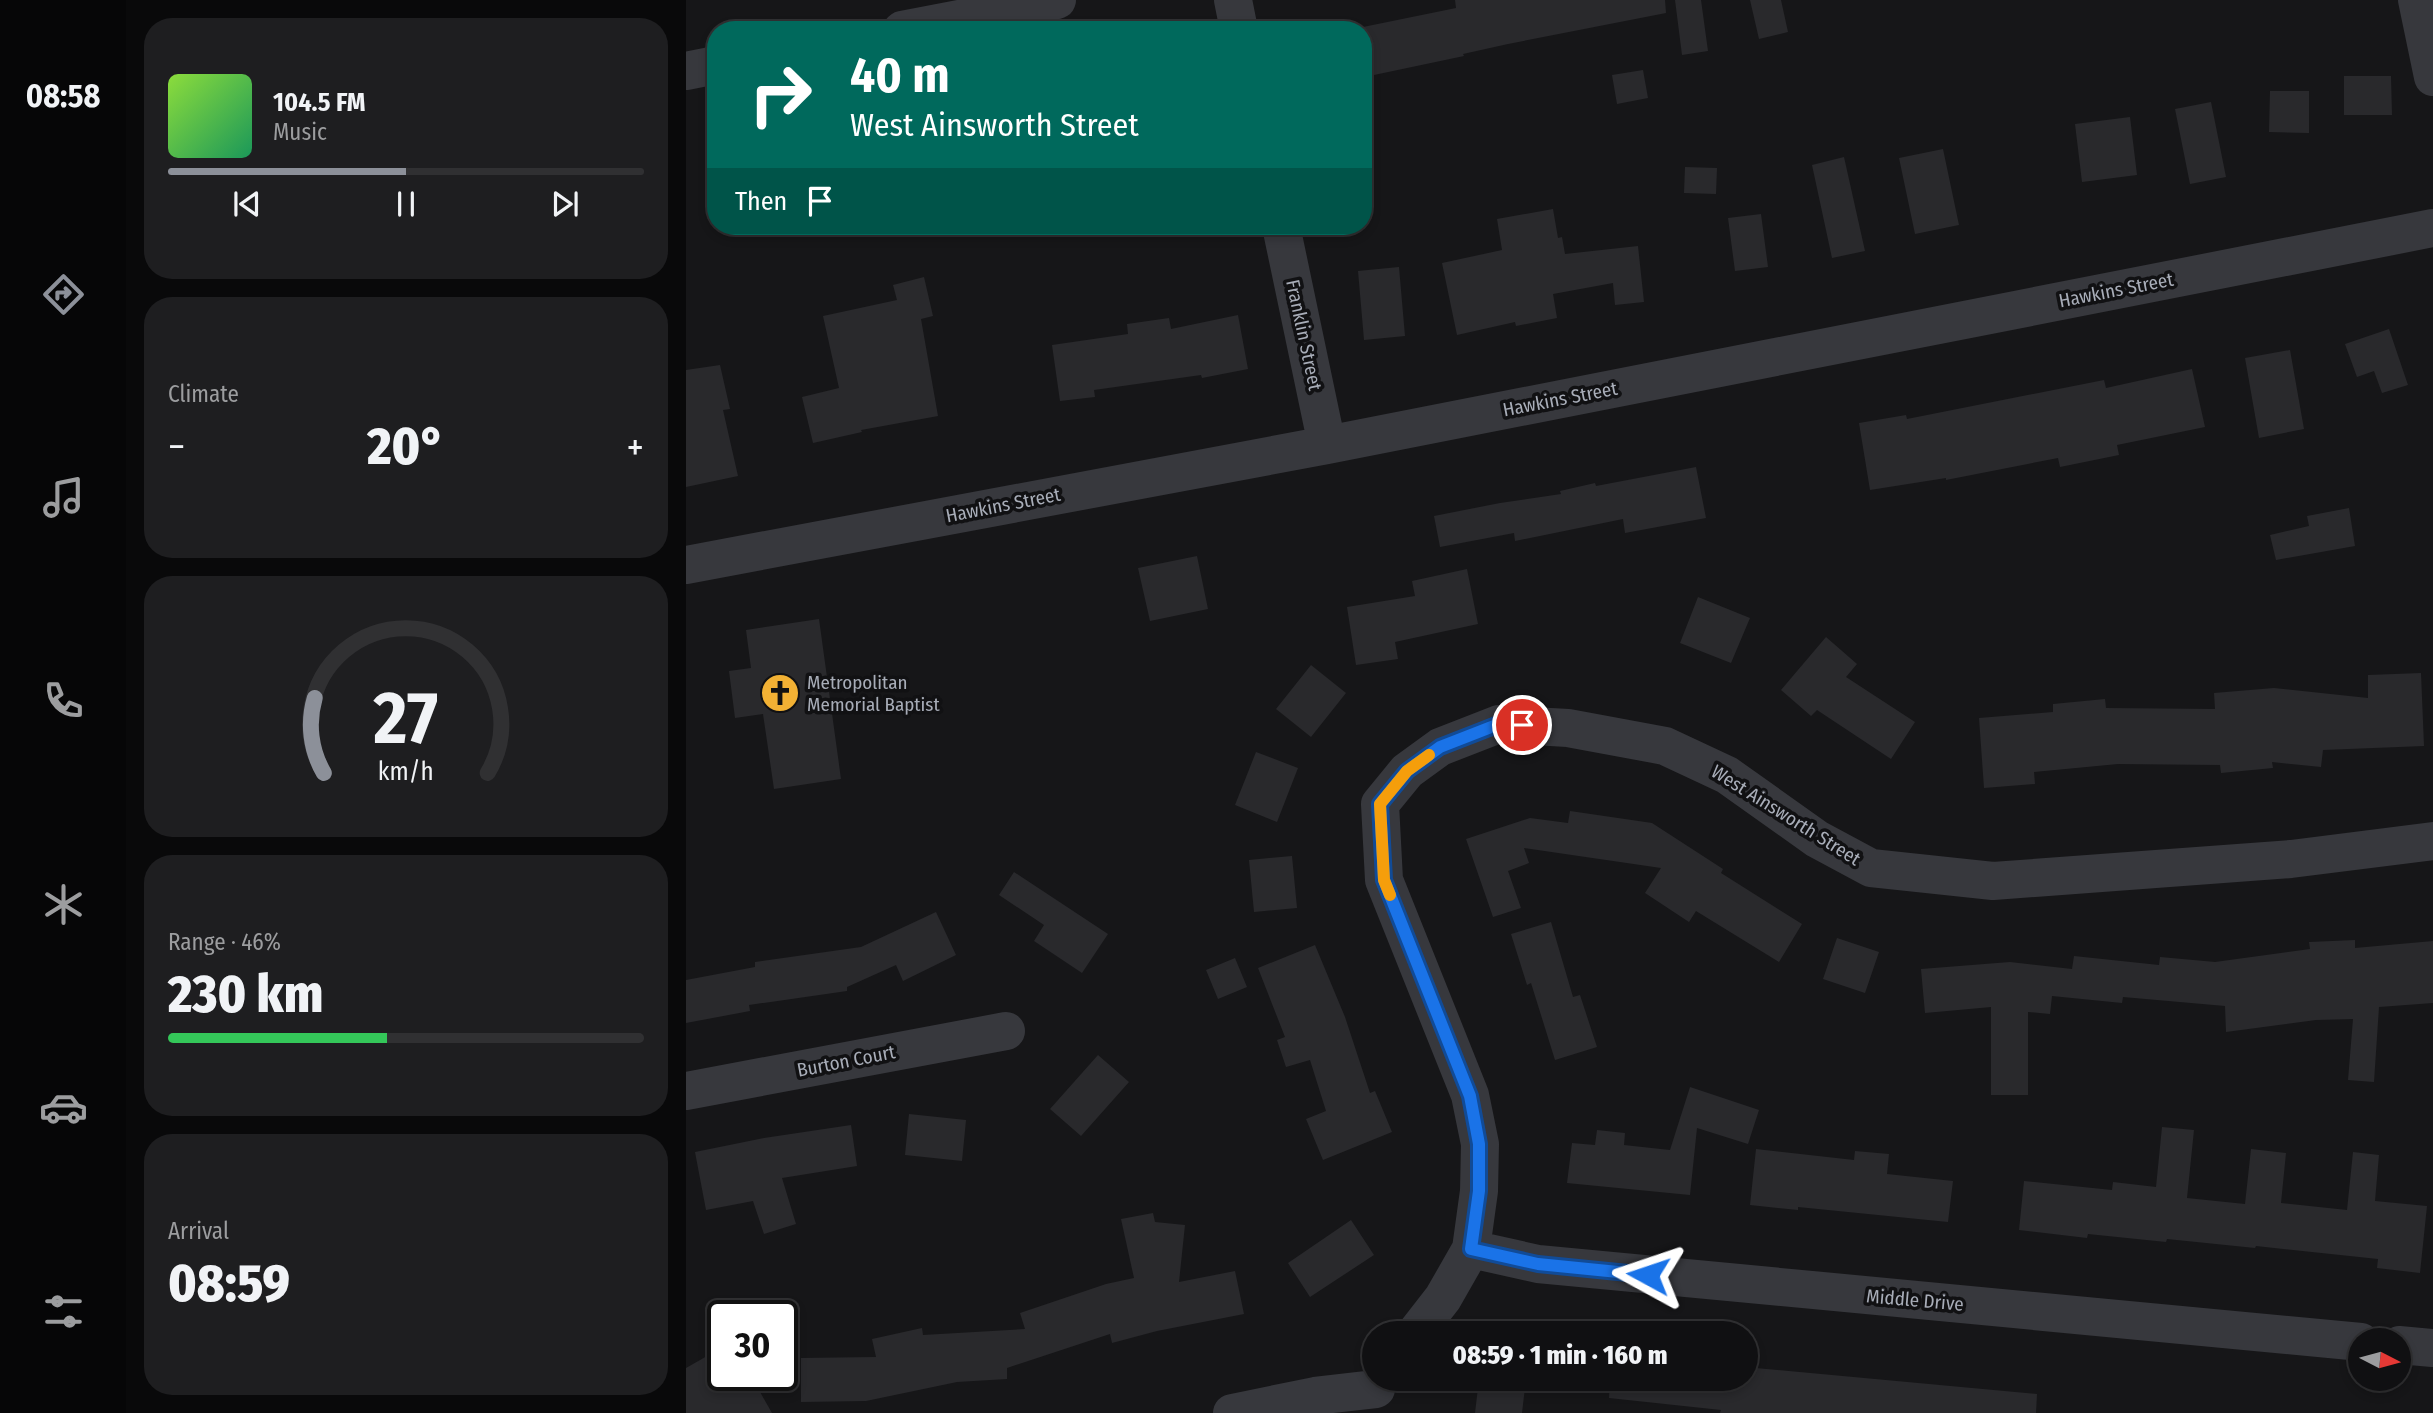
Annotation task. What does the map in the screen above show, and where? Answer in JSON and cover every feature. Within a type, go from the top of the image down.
[{"type":"street","points":[[948,21],[1057,0]]},
{"type":"street","points":[[1233,0],[1237,21]]},
{"type":"street","points":[[2417,0],[2433,77]]},
{"type":"street","points":[[686,71],[707,67]]},
{"type":"street","name":"Hawkins Street","points":[[686,565],[1327,445],[2433,228]]},
{"type":"street","name":"Franklin Street","points":[[1283,235],[1327,445]]},
{"type":"street","name":"West Ainsworth Street","points":[[1471,1249],[1479,1191],[1479,1144],[1470,1096],[1384,880],[1380,804],[1407,771],[1440,747],[1499,724],[1568,728],[1665,746],[1727,775],[1817,839],[1871,868],[1993,881],[2291,859],[2433,841]]},
{"type":"street","name":"Burton Court","points":[[686,1091],[1006,1031]]},
{"type":"street","points":[[1425,1321],[1443,1298],[1471,1249]]},
{"type":"street","name":"Middle Drive","points":[[1471,1249],[1538,1264],[2348,1341]]},
{"type":"street","points":[[2412,1346],[2433,1348]]},
{"type":"street","points":[[1232,1413],[1315,1396],[1378,1394]]},
{"type":"building","points":[[1455,0],[1665,0],[1666,13],[1508,44],[1374,75],[1372,25],[1456,8]]},
{"type":"building","points":[[1675,0],[1701,0],[1708,51],[1682,55]]},
{"type":"building","points":[[1750,0],[1781,0],[1788,32],[1759,39]]},
{"type":"building","points":[[1643,70],[1648,98],[1617,104],[1612,75]]},
{"type":"building","points":[[2344,76],[2391,76],[2392,115],[2344,115]]},
{"type":"building","points":[[2270,91],[2309,91],[2309,133],[2269,132]]},
{"type":"building","points":[[2211,102],[2226,177],[2190,184],[2175,109]]},
{"type":"building","points":[[2130,117],[2137,175],[2082,182],[2075,124]]},
{"type":"building","points":[[1943,149],[1959,225],[1915,234],[1899,158]]},
{"type":"building","points":[[1844,157],[1865,251],[1832,258],[1812,165]]},
{"type":"building","points":[[1685,167],[1717,168],[1716,194],[1684,193]]},
{"type":"building","points":[[1553,209],[1558,238],[1562,237],[1565,254],[1638,246],[1644,302],[1615,305],[1613,283],[1553,294],[1557,318],[1516,326],[1515,322],[1457,335],[1442,263],[1502,250],[1497,219]]},
{"type":"building","points":[[1761,214],[1768,267],[1735,271],[1728,218]]},
{"type":"building","points":[[1399,267],[1405,336],[1364,340],[1358,271]]},
{"type":"building","points":[[924,277],[933,316],[921,319],[938,416],[861,430],[862,432],[813,443],[802,397],[839,388],[823,316],[897,300],[893,285]]},
{"type":"building","points":[[1238,315],[1248,369],[1202,378],[1201,375],[1094,390],[1095,397],[1060,401],[1052,345],[1128,334],[1127,324],[1169,318],[1171,329]]},
{"type":"building","points":[[2389,329],[2408,385],[2382,393],[2374,371],[2357,377],[2345,344]]},
{"type":"building","points":[[2290,350],[2304,429],[2259,438],[2245,358]]},
{"type":"building","points":[[720,365],[730,409],[723,410],[738,476],[686,487],[686,370]]},
{"type":"building","points":[[2192,369],[2205,427],[2117,445],[2119,455],[2060,467],[2058,458],[1946,480],[1870,490],[1859,423],[1906,415],[1907,419],[2104,380],[2106,388]]},
{"type":"building","points":[[1696,467],[1706,518],[1625,533],[1623,519],[1515,541],[1514,533],[1440,547],[1434,516],[1561,494],[1560,491],[1595,483],[1596,486]]},
{"type":"building","points":[[2349,508],[2355,546],[2276,560],[2270,535],[2309,526],[2307,516]]},
{"type":"building","points":[[1197,556],[1208,609],[1150,621],[1138,568]]},
{"type":"building","points":[[1467,569],[1478,624],[1395,642],[1398,659],[1356,665],[1347,607],[1415,596],[1412,581]]},
{"type":"building","points":[[1698,597],[1750,618],[1731,663],[1680,643]]},
{"type":"building","name":"Metropolitan Memorial Baptist","points":[[819,619],[841,779],[774,789],[763,714],[735,718],[729,671],[751,668],[746,630]]},
{"type":"building","points":[[1826,637],[1857,664],[1846,677],[1915,722],[1891,759],[1817,710],[1811,716],[1781,690]]},
{"type":"building","points":[[1311,665],[1346,693],[1311,737],[1276,709]]},
{"type":"building","points":[[2421,673],[2424,746],[2323,750],[2321,767],[2272,762],[2273,768],[2221,773],[2220,765],[2118,764],[2034,772],[2035,784],[1984,788],[1979,718],[2053,712],[2053,704],[2105,699],[2106,708],[2215,709],[2214,693],[2274,688],[2368,698],[2368,675]]},
{"type":"building","points":[[1256,752],[1298,768],[1277,822],[1235,805]]},
{"type":"building","points":[[1570,811],[1652,823],[1723,869],[1721,873],[1802,924],[1779,962],[1696,911],[1689,922],[1645,893],[1661,868],[1524,848],[1529,863],[1508,871],[1521,908],[1493,917],[1466,839],[1530,818],[1568,823]]},
{"type":"building","points":[[1292,856],[1297,908],[1254,912],[1249,860]]},
{"type":"building","points":[[1014,872],[1108,934],[1082,973],[1034,941],[1044,925],[999,895]]},
{"type":"building","points":[[936,912],[956,955],[903,981],[896,965],[847,987],[847,991],[749,1005],[750,1011],[686,1023],[686,980],[755,967],[755,962],[861,947]]},
{"type":"building","points":[[1551,922],[1573,997],[1580,995],[1597,1047],[1555,1060],[1531,983],[1527,985],[1511,934]]},
{"type":"building","points":[[1837,938],[1879,952],[1865,993],[1823,979]]},
{"type":"building","points":[[2355,940],[2355,948],[2433,941],[2433,1003],[2379,1007],[2374,1082],[2348,1080],[2353,1019],[2316,1020],[2226,1032],[2225,1006],[2123,997],[2122,1003],[2052,996],[2050,1014],[2028,1012],[2028,1095],[1991,1095],[1991,1007],[1925,1013],[1921,969],[2010,962],[2072,969],[2074,956],[2159,965],[2160,957],[2215,962],[2310,949],[2309,942]]},
{"type":"building","points":[[1315,945],[1345,1017],[1370,1093],[1375,1091],[1392,1132],[1323,1160],[1306,1119],[1326,1111],[1310,1060],[1286,1067],[1277,1040],[1285,1037],[1258,968]]},
{"type":"building","points":[[1235,958],[1247,987],[1218,999],[1206,970]]},
{"type":"building","points":[[1098,1055],[1129,1082],[1081,1136],[1050,1109]]},
{"type":"building","points":[[1690,1087],[1759,1110],[1748,1144],[1697,1128],[1690,1195],[1567,1183],[1572,1143],[1595,1145],[1597,1130],[1625,1133],[1624,1145],[1670,1150]]},
{"type":"building","points":[[909,1114],[966,1120],[962,1161],[905,1155]]},
{"type":"building","points":[[851,1125],[857,1166],[782,1178],[796,1224],[764,1234],[753,1201],[706,1210],[695,1152]]},
{"type":"building","points":[[2162,1127],[2194,1130],[2187,1198],[2245,1204],[2251,1149],[2286,1153],[2281,1203],[2347,1210],[2353,1152],[2379,1155],[2375,1201],[2427,1206],[2420,1273],[2377,1268],[2378,1259],[2256,1246],[2167,1239],[2166,1242],[2088,1234],[2087,1238],[2019,1230],[2024,1181],[2112,1190],[2113,1182],[2156,1187]]},
{"type":"building","points":[[1756,1149],[1854,1160],[1855,1151],[1889,1154],[1887,1174],[1953,1181],[1948,1222],[1798,1207],[1798,1210],[1750,1205]]},
{"type":"building","points":[[1153,1213],[1155,1222],[1185,1225],[1179,1282],[1235,1271],[1244,1314],[1112,1343],[1110,1334],[1007,1368],[1007,1379],[957,1382],[866,1401],[801,1402],[801,1358],[876,1357],[872,1339],[922,1328],[923,1335],[1025,1329],[1020,1313],[1106,1284],[1134,1278],[1121,1219]]},
{"type":"building","points":[[1351,1220],[1374,1255],[1310,1297],[1288,1263]]},
{"type":"building","points":[[707,1356],[707,1391],[760,1391],[772,1413],[686,1413],[686,1368]]},
{"type":"building","points":[[1758,1368],[2037,1394],[2036,1413],[1720,1413],[1721,1410],[1609,1398],[1609,1391],[1758,1391]]},
{"type":"building","points":[[1478,1391],[1525,1391],[1522,1413],[1475,1413]]},
{"type":"slow traffic","points":[[1390,895],[1384,880],[1380,804],[1407,771],[1429,755]]},
{"type":"place","name":"Metropolitan Memorial Baptist","points":[[780,693]]},
{"type":"route","points":[[1522,725],[1499,724],[1440,747],[1407,771],[1380,804],[1384,880],[1470,1096],[1479,1144],[1479,1191],[1471,1249],[1538,1264],[1648,1275]]}]
